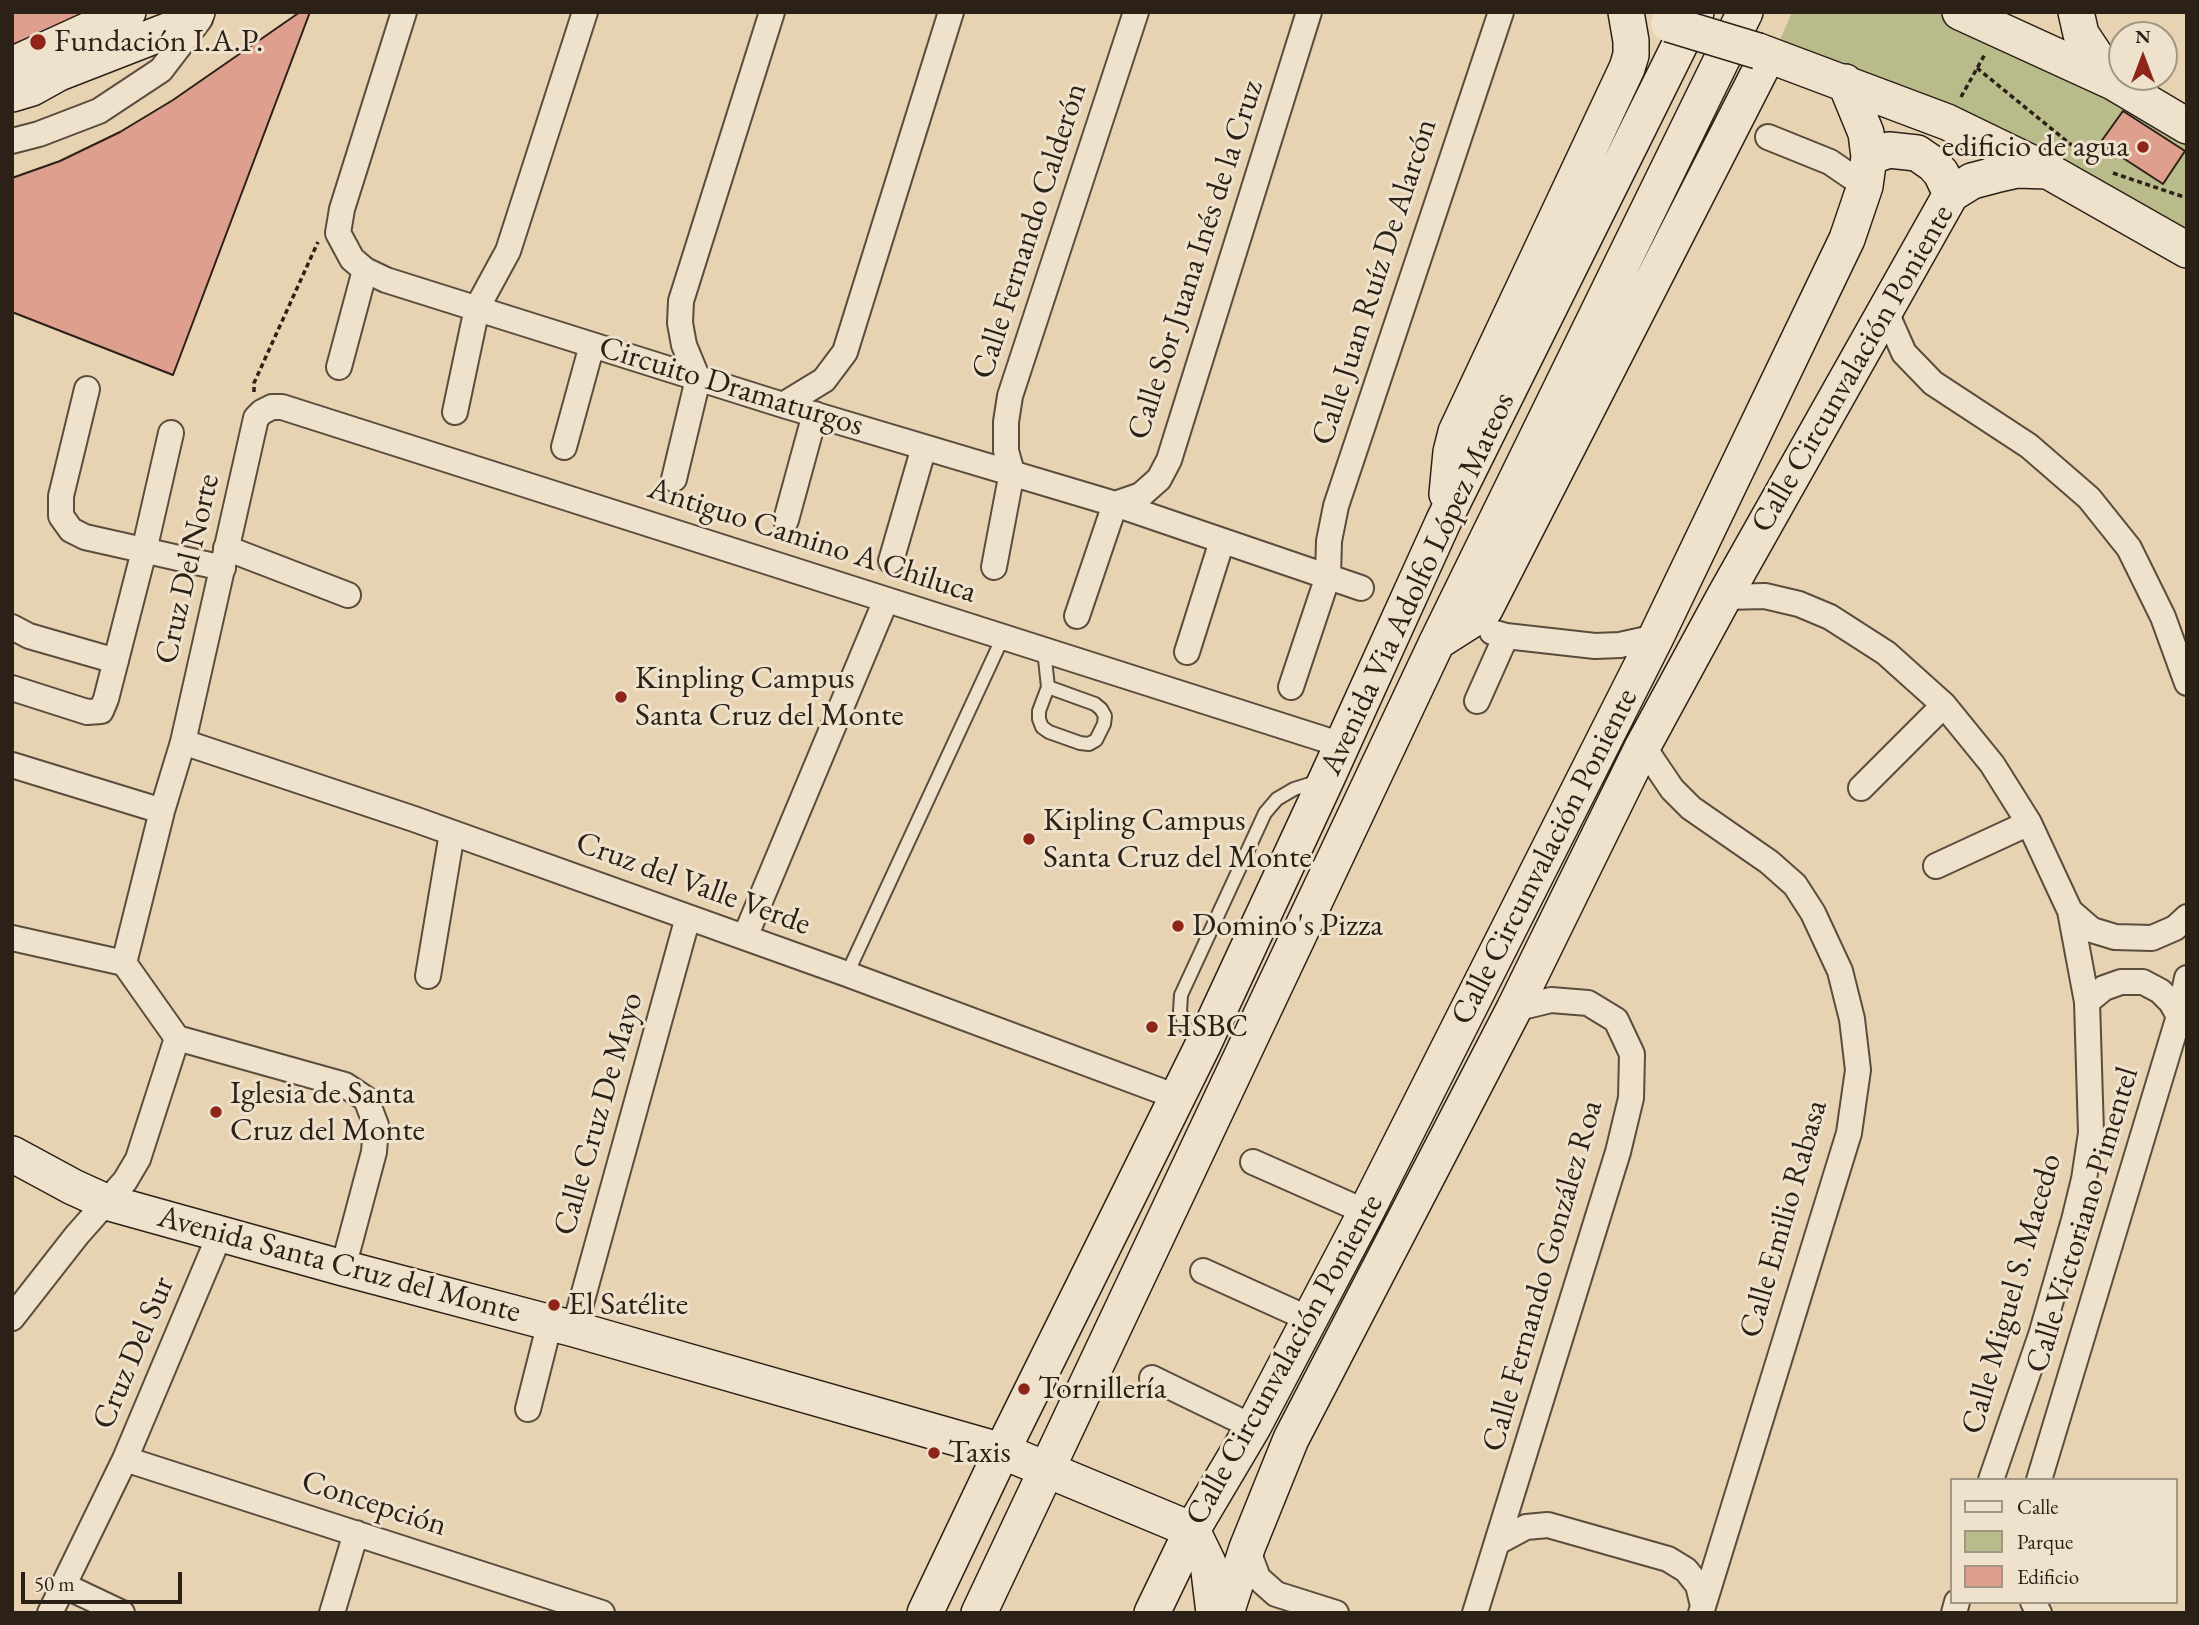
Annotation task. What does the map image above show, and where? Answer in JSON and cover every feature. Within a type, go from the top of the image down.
[{"type":"main road","points":[[25,87],[128,12]]},
{"type":"main road","points":[[25,87],[136,12]]},
{"type":"main road","points":[[1444,520],[1451,452],[1457,432],[1627,68],[1631,41],[1626,12]]},
{"type":"main road","points":[[1635,12],[1683,18],[1763,53],[1947,122],[2048,171],[2187,250]]},
{"type":"main road","name":"Avenida Via Adolfo López Mateos","points":[[979,1613],[1437,642],[1745,12]]},
{"type":"main road","points":[[1960,12],[2108,80]]},
{"type":"main road","points":[[2076,12],[2081,34],[2108,74]]},
{"type":"main road","name":"Avenida Via Adolfo López Mateos","points":[[925,1613],[1203,1045],[1444,520],[1683,18]]},
{"type":"main road","points":[[25,87],[185,21]]},
{"type":"main road","points":[[25,87],[102,75],[185,21]]},
{"type":"main road","points":[[1437,642],[1473,620],[1485,609],[1763,53]]},
{"type":"main road","points":[[1845,82],[1866,133],[1867,172]]},
{"type":"main road","points":[[2128,91],[2187,126]]},
{"type":"main road","points":[[1867,172],[1889,150],[1917,153],[1941,173],[1951,194]]},
{"type":"main road","name":"Calle Circunvalación Poniente","points":[[1226,1613],[1247,1548],[1291,1439],[1514,1009],[1643,746],[1951,194],[1972,181],[1995,175],[2017,170],[2048,171]]},
{"type":"main road","name":"Calle Circunvalación Poniente","points":[[1152,1613],[1192,1530],[1252,1427],[1366,1212],[1656,637],[1847,239],[1867,172]]},
{"type":"main road","name":"Avenida Santa Cruz del Monte","points":[[12,1153],[72,1188],[106,1202],[562,1326],[1002,1451],[1192,1530]]},
{"type":"main road","points":[[1192,1530],[1208,1563],[1213,1613]]},
{"type":"street","points":[[12,141],[39,135],[99,111],[162,70],[205,12]]},
{"type":"street","points":[[339,367],[365,271],[352,259],[338,233],[342,209],[404,12]]},
{"type":"street","points":[[455,412],[477,308],[508,251],[585,12]]},
{"type":"street","points":[[674,479],[698,379],[684,345],[680,323],[681,301],[772,12]]},
{"type":"street","points":[[783,405],[824,380],[845,352],[951,12]]},
{"type":"street","name":"Calle Fernando Calderón","points":[[1012,472],[1006,450],[1010,396],[1136,12]]},
{"type":"street","name":"Calle Sor Juana Inés de la Cruz","points":[[1115,504],[1140,495],[1158,479],[1169,460],[1309,12]]},
{"type":"street","name":"Calle Juan Ruíz De Alarcón","points":[[1291,687],[1328,576],[1329,541],[1336,506],[1501,12]]},
{"type":"street","points":[[1768,137],[1830,162],[1867,172]]},
{"type":"street","name":"Circuito Dramaturgos","points":[[365,271],[698,379],[1115,504],[1362,588]]},
{"type":"street","points":[[1885,310],[1904,353],[1933,383],[2029,446],[2089,498],[2129,548],[2163,617],[2187,683]]},
{"type":"street","points":[[564,447],[592,345]]},
{"type":"street","points":[[88,389],[61,496],[61,516],[71,530],[85,537],[144,551],[224,558],[348,595]]},
{"type":"street","name":"Antiguo Camino A Chiluca","points":[[262,412],[272,407],[282,407],[1342,746]]},
{"type":"street","name":"Cruz Del Norte","points":[[124,963],[162,811],[183,742],[257,418],[262,412]]},
{"type":"street","points":[[786,520],[815,414]]},
{"type":"street","points":[[12,688],[87,712],[101,711],[144,551],[171,433]]},
{"type":"street","points":[[891,561],[924,447]]},
{"type":"street","points":[[994,567],[1012,472]]},
{"type":"street","points":[[1077,615],[1115,504]]},
{"type":"street","points":[[1187,652],[1222,541]]},
{"type":"street","name":"Calle Miguel S. Macedo","points":[[1724,597],[1765,596],[1798,604],[1830,617],[1886,653],[1944,705],[1992,764],[2029,823],[2070,911],[2087,1002],[2091,1133],[2074,1220],[2040,1335],[1992,1478]]},
{"type":"street","points":[[745,937],[886,600]]},
{"type":"street","points":[[12,627],[29,636],[116,661]]},
{"type":"street","points":[[1477,701],[1499,634],[1595,646],[1620,645],[1656,637]]},
{"type":"street","points":[[1861,788],[1944,705]]},
{"type":"street","name":"Cruz del Valle Verde","points":[[183,742],[452,833],[745,937],[1177,1097]]},
{"type":"street","name":"Calle Emilio Rabasa","points":[[1643,746],[1672,789],[1691,808],[1769,862],[1795,885],[1807,903],[1840,971],[1852,1019],[1858,1070],[1849,1133],[1702,1609]]},
{"type":"street","points":[[12,765],[162,811]]},
{"type":"street","points":[[1936,866],[2029,823]]},
{"type":"street","points":[[428,976],[452,833]]},
{"type":"street","points":[[2070,911],[2092,930],[2115,937],[2152,938],[2175,928],[2187,917]]},
{"type":"street","name":"Calle Cruz De Mayo","points":[[528,1409],[562,1326],[688,917]]},
{"type":"street","points":[[12,938],[124,963],[177,1038],[345,1085],[366,1099],[376,1125],[374,1152],[343,1268]]},
{"type":"street","name":"Calle Victoriano Pimentel","points":[[2040,1478],[2179,1016],[2187,978]]},
{"type":"street","points":[[2087,1002],[2104,988],[2121,982],[2143,982],[2160,991],[2171,1002],[2179,1016]]},
{"type":"street","name":"Calle Fernando González Roa","points":[[1475,1613],[1618,1152],[1631,1098],[1632,1054],[1616,1020],[1588,1003],[1552,1000],[1514,1009]]},
{"type":"street","points":[[12,1318],[77,1235],[125,1181],[138,1159],[177,1038]]},
{"type":"street","points":[[1253,1162],[1366,1212]]},
{"type":"street","name":"Cruz Del Sur","points":[[50,1613],[125,1459],[220,1234]]},
{"type":"street","points":[[1203,1271],[1309,1319]]},
{"type":"street","points":[[1152,1378],[1252,1427]]},
{"type":"street","name":"Concepción","points":[[125,1459],[602,1613]]},
{"type":"street","points":[[1498,1542],[1526,1527],[1548,1525],[1668,1559],[1686,1570],[1698,1585],[1702,1609]]},
{"type":"street","points":[[332,1613],[356,1533]]},
{"type":"street","points":[[1247,1548],[1258,1578],[1276,1594],[1336,1613]]},
{"type":"street","points":[[63,1586],[122,1613]]},
{"type":"lane","points":[[847,974],[1003,637]]},
{"type":"lane","points":[[1044,650],[1048,687],[1039,711],[1042,727],[1080,743],[1089,744],[1096,740],[1104,724],[1105,716],[1101,709],[1095,704],[1048,687]]},
{"type":"path","points":[[1977,68],[2091,161]]},
{"type":"path","points":[[2101,169],[2187,198]]},
{"type":"path","points":[[262,412],[254,395],[254,383],[316,244],[325,234],[338,233]]},
{"type":"green space","points":[[1792,12],[1960,12],[2187,136],[2187,241],[1774,54]]},
{"type":"building","points":[[12,12],[95,12],[12,45]]},
{"type":"building","points":[[300,12],[310,12],[173,375],[12,312],[12,178],[60,161],[120,132],[173,100]]},
{"type":"building","name":"edificio de agua","points":[[2123,111],[2185,151],[2163,184],[2100,143]]},
{"type":"place","name":"Fundación I.A.P.","points":[[38,42]]},
{"type":"place","name":"edificio de agua","points":[[2143,147]]},
{"type":"place","name":"Kinpling Campus Santa Cruz del Monte","points":[[621,697]]},
{"type":"place","name":"Kipling Campus Santa Cruz del Monte","points":[[1029,839]]},
{"type":"place","name":"Domino's Pizza","points":[[1178,926]]},
{"type":"place","name":"HSBC","points":[[1152,1027]]},
{"type":"place","name":"Iglesia de Santa Cruz del Monte","points":[[216,1112]]},
{"type":"place","name":"El Satélite","points":[[554,1305]]},
{"type":"place","name":"Tornillería","points":[[1024,1389]]},
{"type":"place","name":"Taxis","points":[[934,1453]]}]
